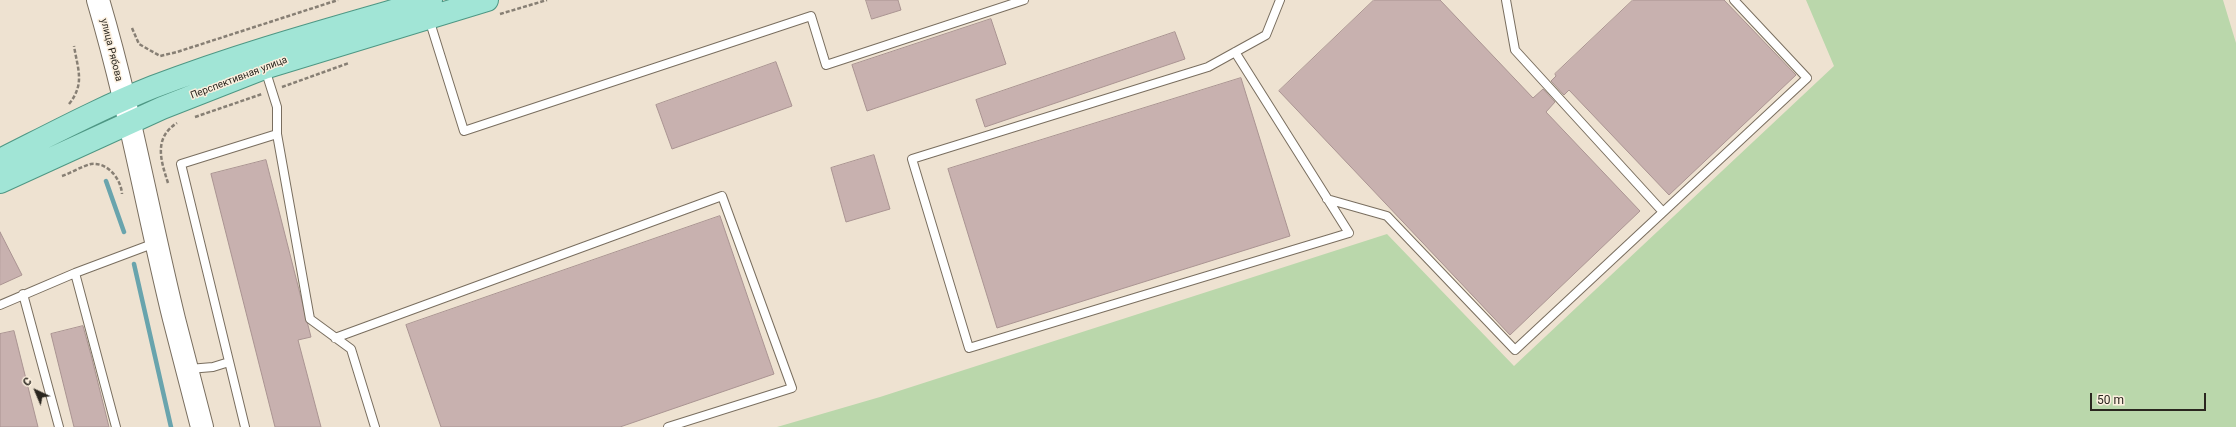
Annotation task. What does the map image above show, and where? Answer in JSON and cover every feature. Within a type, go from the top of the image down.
[{"type":"main road","name":"улица Рябова","points":[[98,0],[129,123],[174,319],[202,427]]},
{"type":"main road","name":"Перспективная улица","points":[[0,160],[123,100],[247,54],[430,8],[488,0]]},
{"type":"main road","name":"Перспективная улица","points":[[0,182],[162,108],[264,68],[430,8]]},
{"type":"lane","points":[[430,8],[464,132],[811,16],[826,65],[1024,0]]},
{"type":"lane","points":[[1235,52],[1349,233],[969,348],[912,160],[1208,67],[1235,52],[1266,35],[1280,0]]},
{"type":"lane","points":[[1506,0],[1515,50],[1663,212]]},
{"type":"lane","points":[[1327,199],[1387,216],[1515,350],[1807,78],[1734,0]]},
{"type":"lane","points":[[264,68],[277,107],[277,134],[310,320],[351,349],[375,427]]},
{"type":"lane","points":[[245,427],[180,164],[277,134]]},
{"type":"lane","points":[[335,338],[722,196],[792,388],[668,427]]},
{"type":"lane","points":[[0,305],[75,273],[157,243]]},
{"type":"lane","points":[[75,273],[116,427]]},
{"type":"lane","points":[[23,294],[59,427]]},
{"type":"lane","points":[[188,369],[213,367],[229,362]]},
{"type":"path","points":[[132,28],[139,44],[160,56],[338,0]]},
{"type":"path","points":[[63,108],[78,93],[80,83],[74,46]]},
{"type":"path","points":[[191,118],[200,115]]},
{"type":"path","points":[[168,183],[160,158],[161,141],[168,131],[183,121]]},
{"type":"path","points":[[73,172],[91,164],[103,166],[114,173],[122,186],[122,194]]},
{"type":"green space","points":[[1806,0],[2223,0],[2236,43],[2236,427],[777,427],[880,397],[1387,234],[1514,366],[1834,66]]},
{"type":"building","points":[[866,0],[898,0],[901,10],[872,19]]},
{"type":"building","points":[[1374,0],[1440,0],[1533,98],[1543,89],[1555,102],[1546,112],[1640,211],[1510,335],[1279,91]]},
{"type":"building","points":[[1633,0],[1724,0],[1796,75],[1669,195],[1569,90],[1564,95],[1551,81],[1556,76],[1555,74]]},
{"type":"building","points":[[991,19],[1006,64],[867,111],[852,65]]},
{"type":"building","points":[[1175,32],[1185,59],[985,127],[976,100]]},
{"type":"building","points":[[776,62],[792,106],[672,149],[656,105]]},
{"type":"building","points":[[1241,78],[1290,236],[997,328],[948,169]]},
{"type":"building","points":[[874,155],[890,209],[846,222],[831,168]]},
{"type":"building","points":[[266,160],[311,337],[298,340],[321,427],[275,427],[211,174]]},
{"type":"building","points":[[720,216],[774,374],[620,427],[441,427],[406,325]]},
{"type":"building","points":[[0,232],[22,275],[0,285]]},
{"type":"building","points":[[83,326],[109,427],[74,427],[51,334]]},
{"type":"building","points":[[14,331],[38,427],[0,427],[0,334]]},
{"type":"waterway","points":[[106,181],[124,232]]},
{"type":"waterway","points":[[134,264],[171,427]]}]
